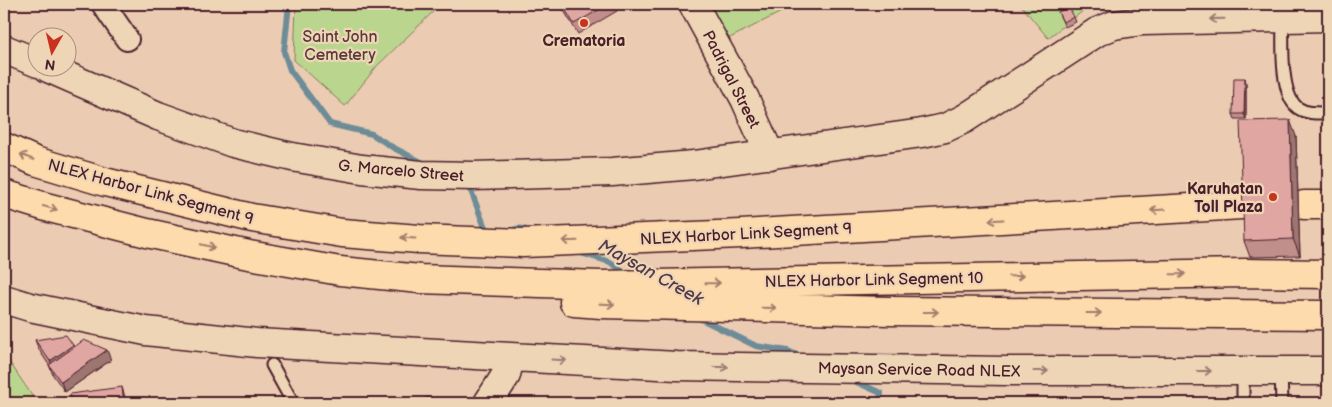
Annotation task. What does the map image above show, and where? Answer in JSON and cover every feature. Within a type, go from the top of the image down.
[{"type":"highway","name":"NLEX Harbor Link Segment 9","points":[[4,147],[35,161],[105,182],[252,218],[342,233],[419,239],[523,242],[741,234],[1259,204]]},
{"type":"highway","points":[[4,194],[46,208],[147,233],[249,255],[340,270],[420,279],[502,296],[601,304],[889,311],[1328,315]]},
{"type":"highway","name":"NLEX Harbor Link Segment 10","points":[[420,279],[600,285],[1005,276],[1244,273],[1328,274]]},
{"type":"street","points":[[103,4],[127,39]]},
{"type":"street","name":"Padrigal Street","points":[[693,4],[744,98],[770,154]]},
{"type":"street","name":"G. Marcelo Street","points":[[71,78],[158,116],[233,143],[292,157],[362,169],[421,175],[474,176],[612,172],[694,165],[922,133],[945,128],[964,119],[1097,32],[1114,25],[1143,21],[1328,17]]},
{"type":"street","points":[[4,49],[28,59]]},
{"type":"street","points":[[4,299],[30,307],[146,331],[257,342],[510,357],[506,375],[488,403]]},
{"type":"street","name":"Maysan Service Road NLEX","points":[[510,357],[706,367],[1006,371],[1328,371]]},
{"type":"lane","points":[[1284,18],[1283,71],[1289,95],[1297,108],[1309,113],[1328,113]]},
{"type":"lane","points":[[272,365],[293,403]]},
{"type":"lane","points":[[1281,370],[1282,403]]},
{"type":"lane","points":[[1243,371],[1243,403]]},
{"type":"green space","name":"Saint John Cemetery","points":[[296,4],[441,4],[377,66],[345,106],[294,60]]},
{"type":"green space","points":[[703,4],[797,4],[724,41]]},
{"type":"green space","points":[[1020,4],[1092,4],[1048,38]]},
{"type":"green space","points":[[4,354],[37,403],[4,403]]},
{"type":"building","points":[[562,4],[609,4],[574,24]]},
{"type":"building","points":[[1069,7],[1074,17],[1063,22],[1058,12]]},
{"type":"building","points":[[1234,78],[1245,78],[1244,114],[1233,114]]},
{"type":"building","name":"Karuhatan Toll Plaza","points":[[1290,120],[1293,239],[1244,241],[1240,121]]},
{"type":"building","points":[[66,335],[73,345],[50,361],[35,340]]},
{"type":"building","points":[[84,340],[107,350],[61,382],[49,365]]},
{"type":"building","points":[[122,387],[124,403],[72,403],[70,394]]},
{"type":"building","points":[[428,397],[431,403],[416,403]]},
{"type":"waterway","name":"Maysan Creek","points":[[289,4],[284,52],[290,70],[330,124],[372,134],[425,164]]},
{"type":"waterway","name":"Maysan Creek","points":[[468,183],[489,234]]},
{"type":"waterway","name":"Maysan Creek","points":[[511,232],[518,229],[532,232]]},
{"type":"waterway","name":"Maysan Creek","points":[[577,252],[610,262],[629,275]]},
{"type":"waterway","name":"Maysan Creek","points":[[695,316],[756,346],[788,351],[801,357]]},
{"type":"waterway","name":"Maysan Creek","points":[[852,380],[881,393],[879,403]]},
{"type":"place","name":"Crematoria","points":[[584,23]]},
{"type":"place","name":"Karuhatan Toll Plaza","points":[[1273,197]]}]
